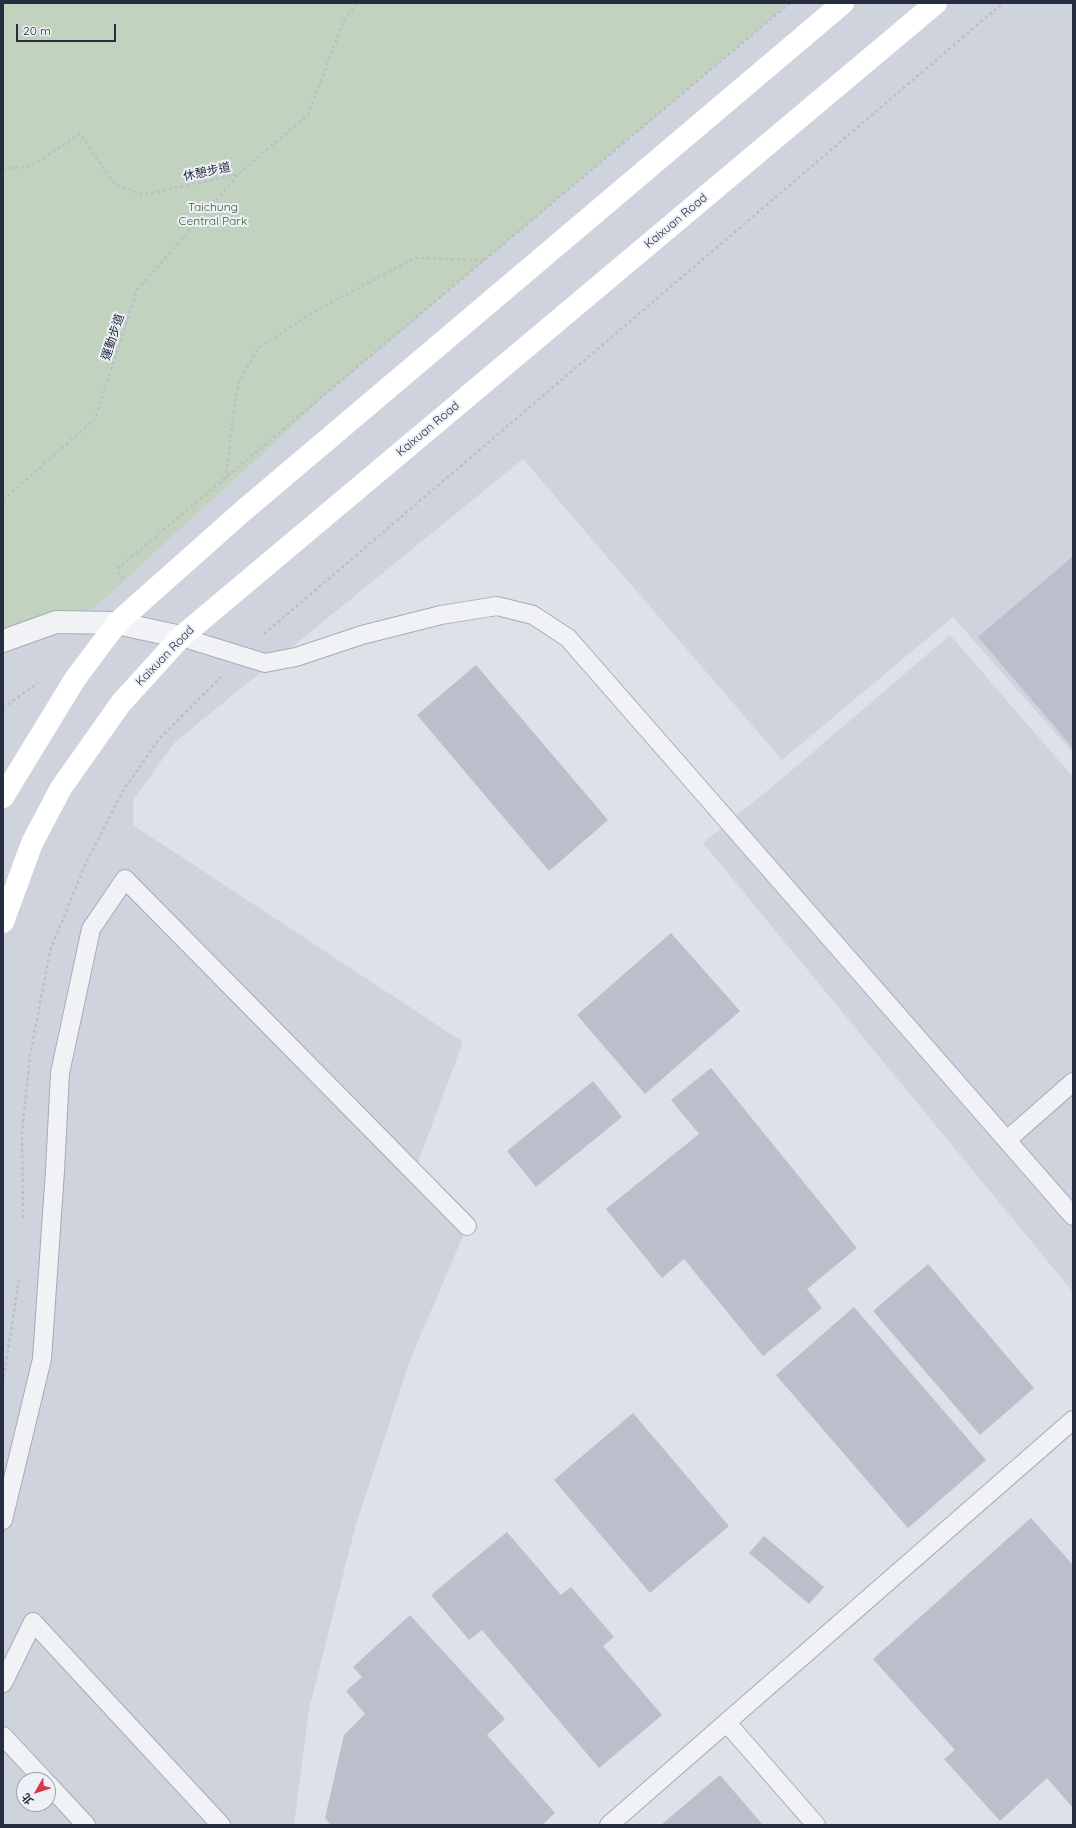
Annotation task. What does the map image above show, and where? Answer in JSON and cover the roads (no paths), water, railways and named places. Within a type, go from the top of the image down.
[{"type":"street","points":[[3,797],[75,679],[117,623],[243,511],[843,3]]},
{"type":"street","name":"Kaixuan Road","points":[[3,922],[32,843],[61,788],[121,703],[181,637],[936,3]]},
{"type":"street","points":[[3,641],[56,622],[117,623],[181,637]]},
{"type":"lane","points":[[181,637],[265,663],[296,657],[362,635],[441,615],[497,606],[533,615],[568,638],[1073,1216]]},
{"type":"lane","points":[[3,1520],[42,1359],[60,1073],[91,929],[125,879],[467,1226]]},
{"type":"lane","points":[[1007,1140],[1073,1082]]},
{"type":"lane","points":[[609,1825],[1073,1420]]},
{"type":"lane","points":[[3,1684],[33,1622],[222,1825]]},
{"type":"lane","points":[[727,1723],[816,1825]]},
{"type":"lane","points":[[3,1736],[37,1772]]},
{"type":"lane","points":[[56,1793],[86,1825]]},
{"type":"park label","name":"Taichung Central Park","points":[[213,214]]}]
